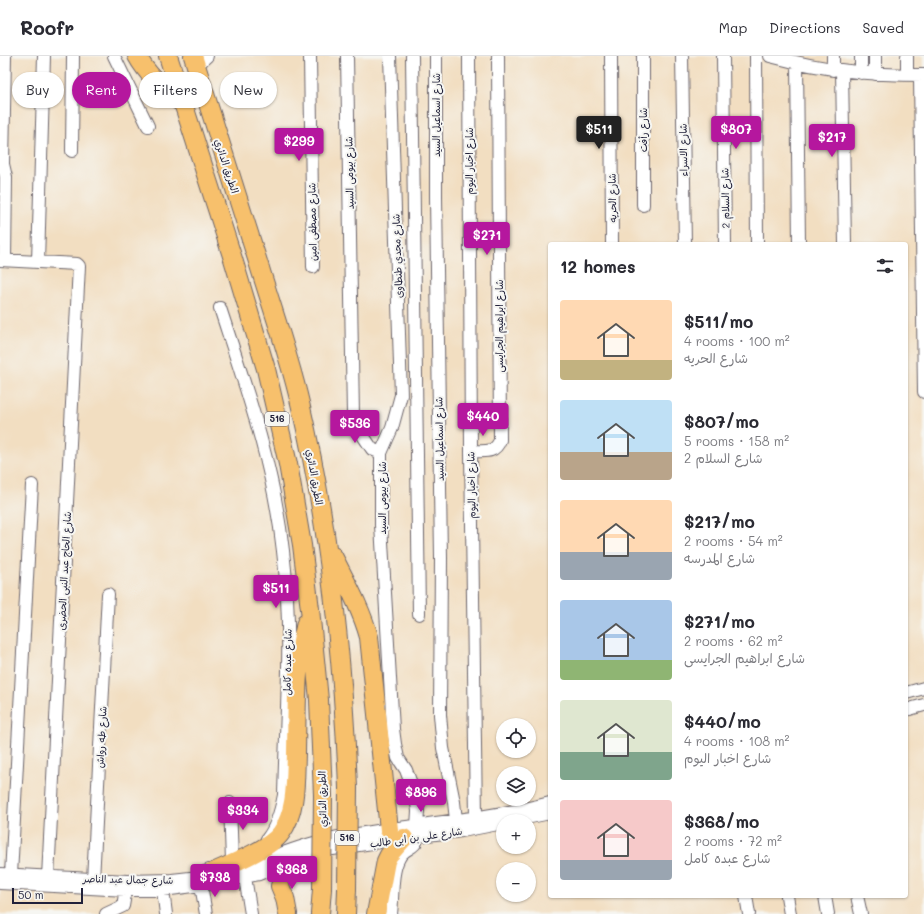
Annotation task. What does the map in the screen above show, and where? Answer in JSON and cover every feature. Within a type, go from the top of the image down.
[{"type":"highway","points":[[137,56],[148,72]]},
{"type":"highway","name":"الطريق الدائري","points":[[168,56],[173,72]]},
{"type":"highway","name":"الطريق الدائري","points":[[198,59],[290,364],[308,438],[327,544],[341,659],[345,717],[348,788],[346,914]]},
{"type":"highway","name":"الطريق الدائري","points":[[184,108],[233,259],[266,369],[288,464],[302,545],[319,700],[323,795],[322,889],[320,914]]},
{"type":"highway","points":[[327,544],[356,599],[369,637],[407,832],[389,855],[386,862],[376,914]]},
{"type":"highway","points":[[199,880],[271,844],[281,834],[287,822],[293,804],[295,781],[300,654],[302,636],[310,609]]},
{"type":"highway","points":[[280,886],[285,898],[288,914]]},
{"type":"street","points":[[5,56],[3,164],[6,177],[2,260],[38,262],[44,56]]},
{"type":"street","points":[[72,151],[73,56]]},
{"type":"street","points":[[114,56],[148,126]]},
{"type":"street","name":"شارع مصطفى امين","points":[[310,56],[313,268]]},
{"type":"street","name":"شارع بيومى السيد","points":[[347,56],[353,416],[372,449],[381,453],[381,525],[393,729],[398,758],[409,777],[416,797],[407,832]]},
{"type":"street","name":"شارع مجدي طنطاوى","points":[[381,453],[392,428],[402,395],[390,56]]},
{"type":"street","points":[[412,56],[419,614]]},
{"type":"street","name":"شارع اسماعيل السيد","points":[[436,56],[440,714],[443,748],[454,802],[456,820]]},
{"type":"street","name":"شارع اخبار اليوم","points":[[469,56],[471,451],[476,818]]},
{"type":"street","name":"شارع ابراهيم الجرايسى","points":[[471,451],[492,450],[498,446],[500,440],[498,56]]},
{"type":"street","name":"شارع الحريه","points":[[610,56],[612,242]]},
{"type":"street","name":"شارع رأفت","points":[[643,56],[643,205]]},
{"type":"street","name":"شارع الاسراء","points":[[682,56],[685,242]]},
{"type":"street","name":"شارع السلام 2","points":[[723,56],[725,242]]},
{"type":"street","points":[[756,56],[757,242]]},
{"type":"street","points":[[833,56],[838,70],[845,242]]},
{"type":"street","points":[[861,56],[861,73]]},
{"type":"street","points":[[875,56],[875,74]]},
{"type":"street","points":[[907,56],[907,75]]},
{"type":"street","points":[[777,57],[838,70],[861,73],[922,75],[924,392]]},
{"type":"street","points":[[795,61],[799,242]]},
{"type":"street","name":"شارع الحاج عبد النبى الحضرى","points":[[38,262],[77,264],[79,266],[48,877]]},
{"type":"street","name":"شارع عبده كامل","points":[[199,880],[263,842],[270,835],[281,810],[284,795],[288,620],[283,550],[272,480],[253,412],[220,308]]},
{"type":"street","points":[[5,874],[32,485]]},
{"type":"street","name":"شارع طه رواش","points":[[93,880],[108,594]]},
{"type":"street","points":[[908,692],[924,688]]},
{"type":"street","points":[[908,709],[924,705]]},
{"type":"street","points":[[230,803],[232,860]]},
{"type":"street","name":"شارع على بن ابى طالب","points":[[302,851],[346,846],[456,820],[476,818],[548,803]]},
{"type":"street","points":[[536,816],[548,813]]},
{"type":"street","name":"شارع على بن ابى طالب","points":[[302,851],[344,836],[407,832],[462,831],[496,824]]},
{"type":"street","points":[[391,914],[395,869],[398,859],[403,853],[416,844],[407,832]]},
{"type":"street","name":"شارع جمال عبد الناصر","points":[[5,874],[93,880],[163,890],[302,851]]},
{"type":"street","name":"شارع جمال عبد الناصر","points":[[0,883],[127,886],[172,880],[246,877],[280,866],[302,851]]},
{"type":"street","points":[[280,866],[280,914]]},
{"type":"street","points":[[246,877],[251,914]]},
{"type":"street","points":[[199,880],[206,914]]},
{"type":"street","points":[[106,914],[124,910],[127,886]]},
{"type":"street","points":[[163,890],[166,914]]},
{"type":"street","points":[[746,898],[749,914]]},
{"type":"street","points":[[787,898],[790,914]]},
{"type":"street","points":[[825,898],[828,914]]},
{"type":"street","points":[[858,898],[860,914]]}]
